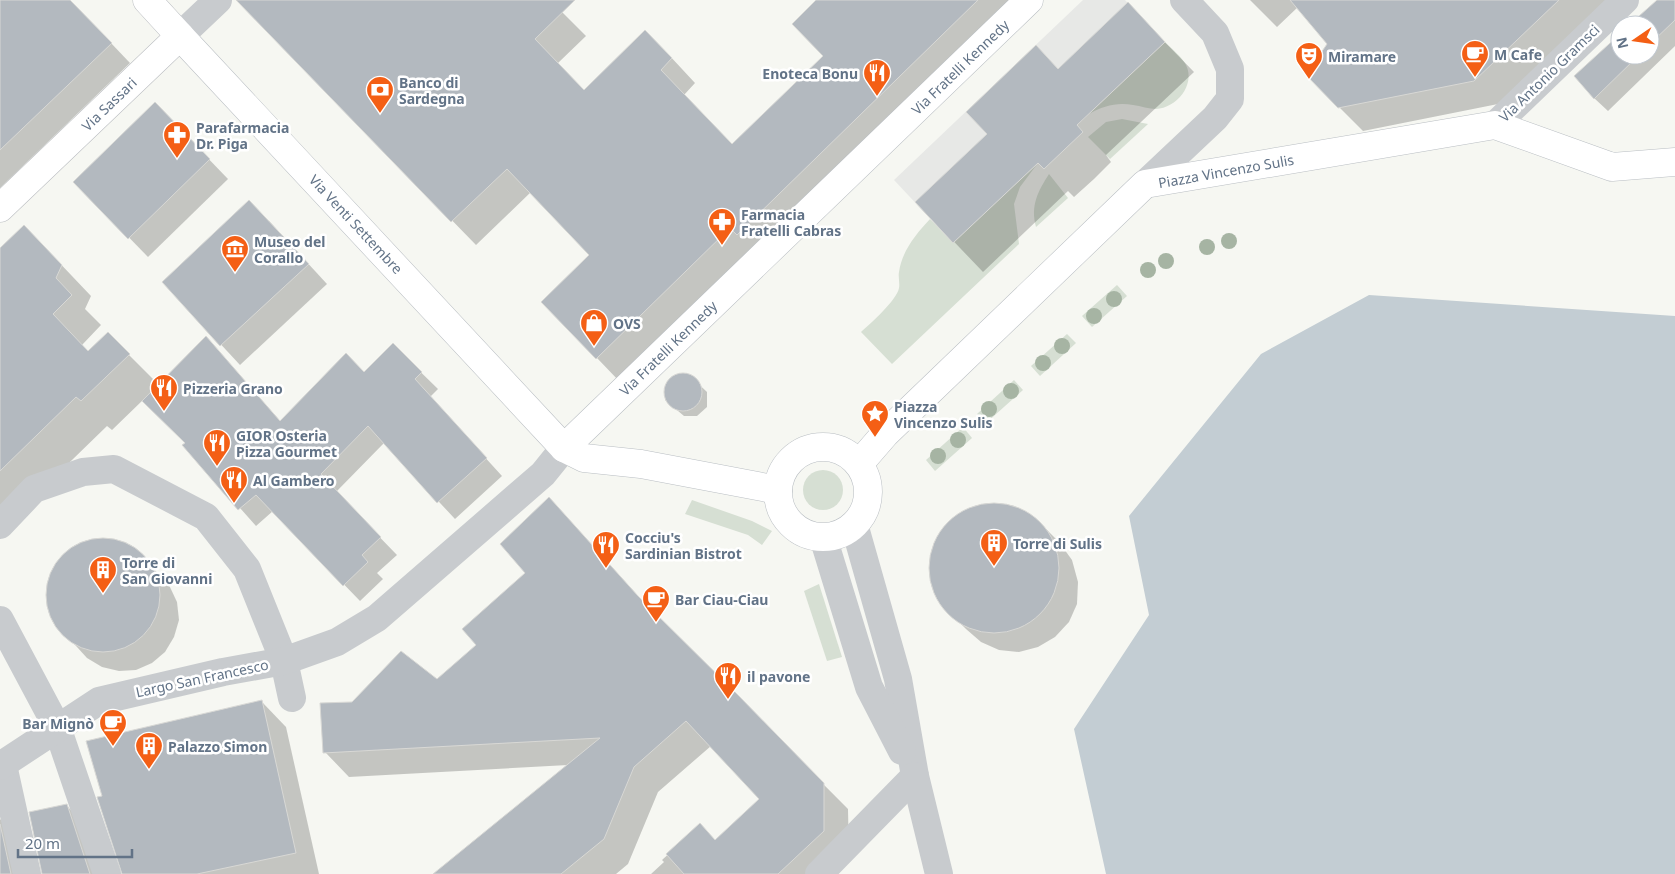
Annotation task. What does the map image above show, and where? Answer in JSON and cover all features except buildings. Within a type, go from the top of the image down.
[{"type":"street","name":"Via Venti Settembre","points":[[147,0],[564,448]]},
{"type":"street","name":"Via Sassari","points":[[0,208],[218,0]]},
{"type":"street","name":"Via Fratelli Kennedy","points":[[284,661],[337,642],[377,618],[544,474],[564,448],[1029,0]]},
{"type":"street","points":[[1145,184],[1215,118],[1230,99],[1230,68],[1215,33],[1184,0]]},
{"type":"street","name":"Via Antonio Gramsci","points":[[1495,125],[1625,0]]},
{"type":"street","points":[[1495,125],[1612,167],[1675,162]]},
{"type":"street","name":"Piazza Vincenzo Sulis","points":[[858,464],[890,430],[1145,184],[1495,125]]},
{"type":"street","points":[[817,447],[832,448],[846,453],[858,464],[865,476],[868,490],[866,505],[860,518],[837,535],[823,537],[809,535],[796,528],[786,517],[780,504],[778,490],[782,475],[790,461],[802,452],[817,447]]},
{"type":"street","points":[[564,448],[584,458],[641,464],[778,490]]},
{"type":"street","name":"Largo San Francesco","points":[[0,525],[34,489],[83,472],[114,469],[206,517],[246,569],[284,661],[223,672],[98,701],[1,766]]},
{"type":"street","points":[[854,524],[898,679],[915,776],[939,874]]},
{"type":"street","points":[[823,537],[869,687],[915,776]]},
{"type":"street","points":[[0,620],[57,727],[107,874]]},
{"type":"street","points":[[284,661],[292,698]]},
{"type":"street","points":[[1,766],[27,874]]},
{"type":"street","points":[[819,874],[915,776]]},
{"type":"shaded area","points":[[1083,0],[1125,0],[1165,42],[953,243],[894,180]]},
{"type":"shaded area","points":[[1165,42],[1182,59],[1188,73],[1186,87],[1177,100],[1163,108],[1151,109],[1127,104],[1116,104],[1089,114]]},
{"type":"shaded area","points":[[1122,119],[1148,124],[1110,159],[1088,137],[1106,122]]},
{"type":"shaded area","points":[[1038,163],[1020,187],[1014,204],[1019,244],[892,364],[861,332],[883,312],[897,293],[903,257],[915,237],[930,219],[953,243]]},
{"type":"shaded area","points":[[1049,174],[1068,198],[1036,227],[1034,212],[1036,199],[1041,186]]},
{"type":"shaded area","points":[[1117,285],[1127,296],[1092,327],[1082,316]]},
{"type":"shaded area","points":[[1369,295],[1675,316],[1675,874],[1106,874],[1074,729],[1149,615],[1129,516],[1261,354]]},
{"type":"shaded area","points":[[1067,334],[1076,343],[1040,376],[1031,366]]},
{"type":"shaded area","points":[[1014,380],[1023,390],[986,423],[977,414]]},
{"type":"shaded area","points":[[963,427],[972,438],[935,471],[926,460]]},
{"type":"shaded area","points":[[827,470],[834,473],[840,479],[843,490],[842,498],[834,507],[827,510],[819,510],[812,507],[804,498],[803,486],[806,479],[815,471]]},
{"type":"shaded area","points":[[692,500],[752,521],[772,531],[762,545],[748,535],[685,514]]},
{"type":"shaded area","points":[[819,584],[842,657],[827,661],[804,591]]},
{"type":"place","name":"M Cafe","points":[[1475,78]]},
{"type":"place","name":"Miramare","points":[[1309,80]]},
{"type":"place","name":"Enoteca Bonu","points":[[877,97]]},
{"type":"place","name":"Banco di Sardegna","points":[[380,114]]},
{"type":"place","name":"Parafarmacia Dr. Piga","points":[[177,159]]},
{"type":"place","name":"Farmacia Fratelli Cabras","points":[[722,246]]},
{"type":"place","name":"Museo del Corallo","points":[[235,273]]},
{"type":"place","name":"OVS","points":[[594,347]]},
{"type":"place","name":"Pizzeria Grano","points":[[164,412]]},
{"type":"place","name":"Piazza Vincenzo Sulis","points":[[875,438]]},
{"type":"place","name":"GIOR Osteria Pizza Gourmet","points":[[217,467]]},
{"type":"place","name":"Al Gambero","points":[[234,504]]},
{"type":"place","name":"Torre di Sulis","points":[[994,567]]},
{"type":"place","name":"Cocciu's Sardinian Bistrot","points":[[606,569]]},
{"type":"place","name":"Torre di San Giovanni","points":[[103,594]]},
{"type":"place","name":"Bar Ciau-Ciau","points":[[656,623]]},
{"type":"place","name":"il pavone","points":[[728,700]]},
{"type":"place","name":"Bar Mignò","points":[[113,747]]},
{"type":"place","name":"Palazzo Simon","points":[[149,770]]}]
